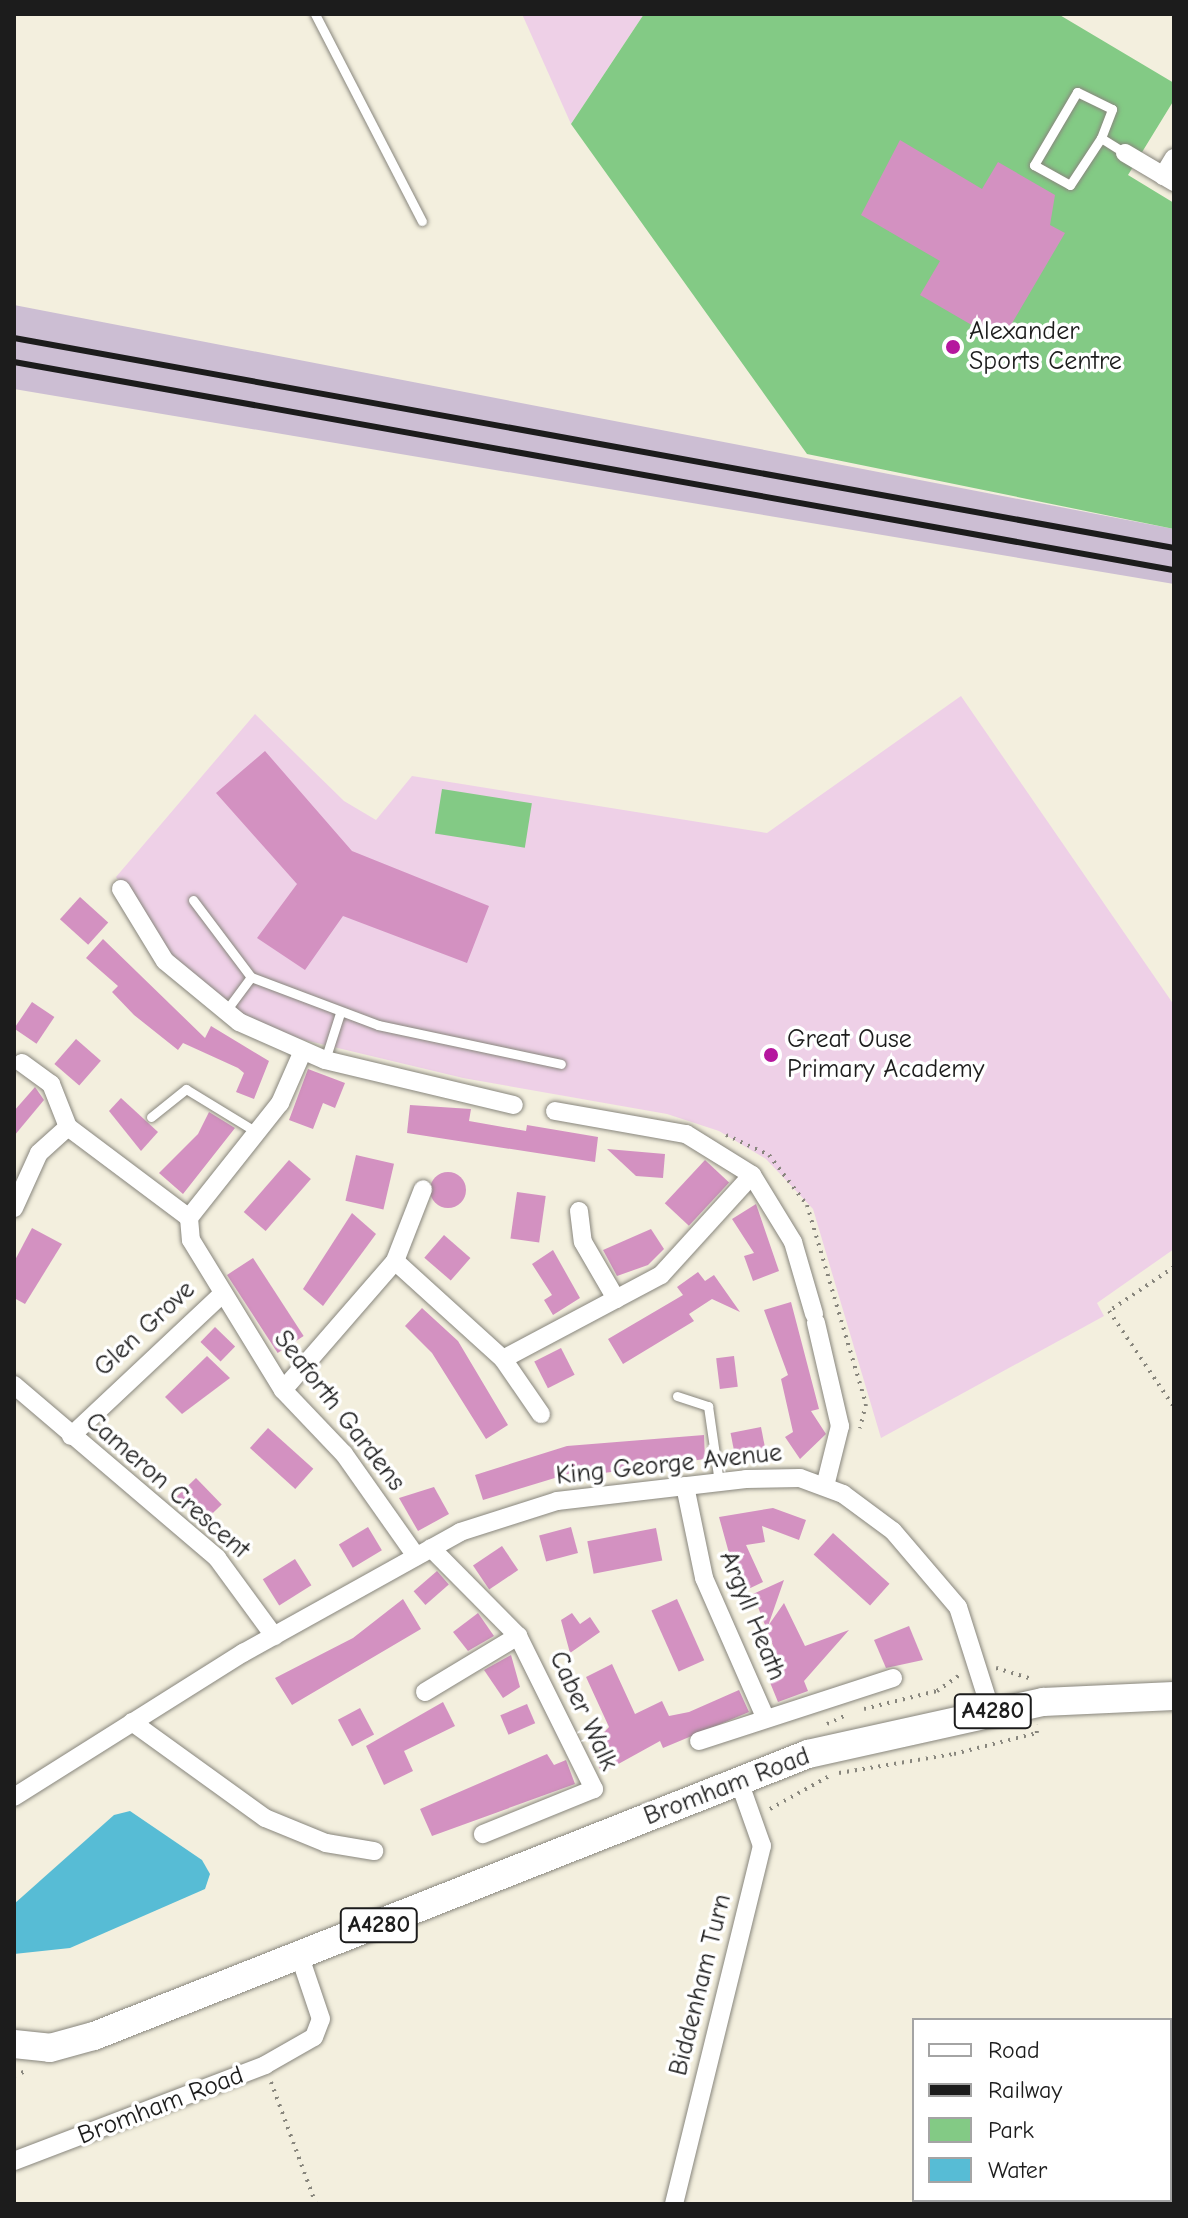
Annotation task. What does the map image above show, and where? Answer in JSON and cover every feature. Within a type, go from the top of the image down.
[{"type":"main road","name":"Bromham Road","points":[[14,2044],[50,2048],[94,2036],[739,1781],[837,1746],[991,1711],[1174,1696]]},
{"type":"street","points":[[1125,153],[1169,179],[1174,158]]},
{"type":"street","points":[[121,889],[165,961],[225,1012],[302,1053],[514,1105]]},
{"type":"street","points":[[22,1063],[51,1084],[68,1127],[189,1218],[258,1133],[302,1053]]},
{"type":"street","points":[[555,1111],[686,1134],[752,1175],[793,1242],[815,1318],[840,1426],[825,1486]]},
{"type":"street","points":[[14,1208],[39,1153],[68,1127]]},
{"type":"street","points":[[503,1359],[661,1275],[752,1175]]},
{"type":"street","points":[[283,1390],[395,1261],[423,1189]]},
{"type":"street","points":[[579,1211],[583,1242],[616,1299]]},
{"type":"street","name":"Seaforth Gardens","points":[[189,1218],[191,1240],[221,1295],[283,1390],[344,1454],[424,1552]]},
{"type":"street","points":[[395,1261],[503,1359],[541,1414]]},
{"type":"street","name":"Glen Grove","points":[[71,1436],[221,1295]]},
{"type":"street","name":"Cameron Crescent","points":[[14,1385],[217,1558],[274,1636]]},
{"type":"street","name":"King George Avenue","points":[[14,1797],[274,1636],[424,1552],[557,1501],[719,1482],[800,1478],[825,1486],[870,1510],[934,1573],[958,1607],[991,1711]]},
{"type":"street","name":"Argyll Heath","points":[[685,1486],[704,1578],[765,1717]]},
{"type":"street","name":"Caber Walk","points":[[424,1552],[518,1636],[594,1789],[483,1834]]},
{"type":"street","name":"Caber Walk","points":[[425,1692],[518,1636]]},
{"type":"street","name":"Bromham Road","points":[[699,1741],[765,1717],[893,1678]]},
{"type":"street","points":[[132,1722],[265,1818],[326,1843],[374,1851]]},
{"type":"street","name":"Biddenham Turn","points":[[674,2204],[762,1846],[739,1781]]},
{"type":"street","name":"Bromham Road","points":[[14,2161],[265,2065],[314,2037],[321,2019],[300,1957]]},
{"type":"lane","points":[[315,14],[422,221]]},
{"type":"lane","points":[[1077,92],[1112,109],[1101,138],[1070,185],[1034,165],[1077,92]]},
{"type":"lane","points":[[1101,138],[1125,153]]},
{"type":"lane","points":[[193,900],[251,977],[340,1013],[561,1064]]},
{"type":"lane","points":[[225,1012],[251,977]]},
{"type":"lane","points":[[325,1060],[340,1013]]},
{"type":"lane","points":[[151,1117],[186,1089],[258,1133]]},
{"type":"lane","points":[[677,1396],[708,1406],[719,1482]]},
{"type":"path","points":[[719,1131],[769,1155],[807,1205],[866,1404],[858,1437]]},
{"type":"path","points":[[1174,1267],[1109,1311],[1174,1407]]},
{"type":"path","points":[[770,1809],[837,1773],[1037,1733]]},
{"type":"path","points":[[265,2065],[316,2204]]},
{"type":"shaded area","points":[[522,14],[644,14],[571,124]]},
{"type":"shaded area","points":[[14,305],[1174,529],[1174,584],[14,389]]},
{"type":"shaded area","name":"Great Ouse Primary Academy","points":[[961,696],[1174,1005],[1174,1249],[1097,1303],[1104,1316],[881,1438],[813,1209],[766,1159],[719,1131],[667,1114],[463,1078],[271,1032],[216,999],[171,956],[116,877],[255,714],[344,801],[376,820],[412,776],[767,833]]},
{"type":"green space","name":"Alexander Sports Centre","points":[[644,14],[1058,14],[1174,83],[1174,100],[1128,175],[1174,203],[1174,529],[807,454],[571,124]]},
{"type":"green space","points":[[442,789],[532,803],[525,848],[435,833]]},
{"type":"water","points":[[130,1811],[202,1860],[210,1874],[205,1889],[70,1948],[14,1954],[14,1904],[114,1815]]},
{"type":"building","points":[[900,140],[982,189],[998,162],[1055,195],[1050,225],[1065,233],[1001,342],[920,295],[940,261],[861,215]]},
{"type":"building","points":[[265,751],[352,851],[489,906],[467,963],[343,916],[305,970],[257,938],[297,884],[216,793]]},
{"type":"building","points":[[80,897],[108,922],[88,945],[60,919]]},
{"type":"building","points":[[103,939],[205,1038],[211,1026],[269,1061],[254,1099],[236,1092],[244,1073],[238,1068],[183,1043],[178,1050],[134,1015],[112,992],[118,986],[86,958]]},
{"type":"building","points":[[32,1002],[54,1017],[36,1044],[14,1029]]},
{"type":"building","points":[[76,1039],[101,1061],[79,1086],[54,1064]]},
{"type":"building","points":[[308,1069],[345,1083],[335,1108],[323,1103],[313,1129],[289,1120]]},
{"type":"building","points":[[35,1087],[44,1100],[14,1136],[14,1111]]},
{"type":"building","points":[[121,1098],[158,1132],[141,1151],[109,1111]]},
{"type":"building","points":[[410,1105],[471,1109],[469,1121],[526,1131],[527,1125],[598,1137],[595,1162],[407,1133]]},
{"type":"building","points":[[209,1112],[235,1128],[183,1194],[159,1173],[198,1134]]},
{"type":"building","points":[[607,1149],[665,1154],[663,1178],[636,1176]]},
{"type":"building","points":[[356,1155],[394,1164],[383,1210],[345,1201]]},
{"type":"building","points":[[289,1160],[311,1179],[266,1231],[244,1212]]},
{"type":"building","points":[[705,1160],[729,1183],[689,1226],[665,1203]]},
{"type":"building","points":[[448,1172],[460,1178],[466,1190],[460,1202],[448,1208],[436,1202],[430,1190],[436,1178]]},
{"type":"building","points":[[517,1192],[546,1196],[539,1243],[510,1239]]},
{"type":"building","points":[[756,1204],[779,1271],[753,1281],[744,1256],[754,1253],[732,1219]]},
{"type":"building","points":[[352,1213],[376,1234],[323,1306],[303,1289]]},
{"type":"building","points":[[32,1228],[62,1244],[25,1304],[14,1298],[14,1262]]},
{"type":"building","points":[[651,1229],[664,1249],[648,1265],[617,1276],[603,1250]]},
{"type":"building","points":[[444,1235],[470,1258],[451,1281],[424,1258]]},
{"type":"building","points":[[553,1250],[580,1298],[553,1315],[544,1300],[552,1295],[532,1264]]},
{"type":"building","points":[[253,1258],[304,1336],[278,1353],[227,1275]]},
{"type":"building","points":[[698,1272],[705,1281],[714,1275],[740,1312],[712,1299],[689,1314],[694,1321],[623,1364],[608,1339],[683,1295],[677,1287]]},
{"type":"building","points":[[791,1302],[819,1409],[811,1411],[826,1434],[800,1459],[785,1437],[793,1432],[781,1379],[788,1375],[764,1310]]},
{"type":"building","points":[[422,1308],[458,1341],[508,1425],[486,1439],[432,1353],[405,1326]]},
{"type":"building","points":[[215,1327],[235,1346],[221,1362],[200,1342]]},
{"type":"building","points":[[561,1348],[575,1375],[548,1388],[534,1362]]},
{"type":"building","points":[[207,1356],[230,1378],[182,1414],[165,1397]]},
{"type":"building","points":[[734,1356],[738,1387],[720,1389],[716,1358]]},
{"type":"building","points":[[761,1427],[766,1452],[735,1457],[731,1433]]},
{"type":"building","points":[[268,1428],[313,1469],[295,1489],[250,1448]]},
{"type":"building","points":[[704,1435],[705,1459],[582,1476],[581,1470],[483,1500],[475,1475],[567,1446]]},
{"type":"building","points":[[196,1478],[222,1505],[202,1523],[177,1497]]},
{"type":"building","points":[[434,1487],[449,1514],[418,1531],[399,1498]]},
{"type":"building","points":[[773,1508],[806,1520],[799,1540],[762,1526],[765,1542],[746,1545],[763,1582],[740,1593],[719,1517]]},
{"type":"building","points":[[368,1527],[382,1550],[353,1568],[339,1545]]},
{"type":"building","points":[[571,1527],[578,1553],[546,1562],[539,1536]]},
{"type":"building","points":[[656,1528],[662,1560],[594,1574],[587,1541]]},
{"type":"building","points":[[833,1533],[889,1584],[870,1605],[814,1555]]},
{"type":"building","points":[[502,1546],[518,1570],[489,1590],[473,1566]]},
{"type":"building","points":[[295,1559],[311,1585],[279,1605],[263,1579]]},
{"type":"building","points":[[437,1571],[449,1585],[425,1605],[414,1591]]},
{"type":"building","points":[[784,1580],[768,1626],[784,1603],[805,1646],[849,1630],[804,1681],[808,1691],[778,1702],[769,1680],[784,1674],[753,1594]]},
{"type":"building","points":[[403,1599],[421,1629],[292,1705],[275,1678],[353,1638]]},
{"type":"building","points":[[677,1599],[704,1660],[679,1672],[651,1610]]},
{"type":"building","points":[[478,1613],[494,1636],[468,1651],[453,1632]]},
{"type":"building","points":[[572,1613],[580,1624],[590,1617],[600,1632],[570,1653],[561,1620]]},
{"type":"building","points":[[909,1626],[923,1660],[886,1668],[874,1640]]},
{"type":"building","points":[[511,1655],[520,1687],[503,1698],[484,1670]]},
{"type":"building","points":[[612,1664],[635,1714],[662,1701],[669,1716],[689,1712],[739,1690],[749,1712],[663,1748],[660,1741],[602,1773],[589,1748],[609,1727],[586,1677]]},
{"type":"building","points":[[443,1702],[455,1726],[404,1751],[413,1771],[384,1785],[366,1746]]},
{"type":"building","points":[[527,1704],[535,1723],[509,1735],[500,1715]]},
{"type":"building","points":[[360,1708],[374,1734],[352,1746],[338,1720]]},
{"type":"building","points":[[547,1754],[554,1765],[566,1760],[575,1784],[432,1836],[420,1809]]},
{"type":"railway","points":[[14,338],[1174,548]]},
{"type":"railway","points":[[14,362],[1174,570]]},
{"type":"place","name":"Alexander Sports Centre","points":[[953,347]]},
{"type":"place","name":"Great Ouse Primary Academy","points":[[771,1055]]}]
